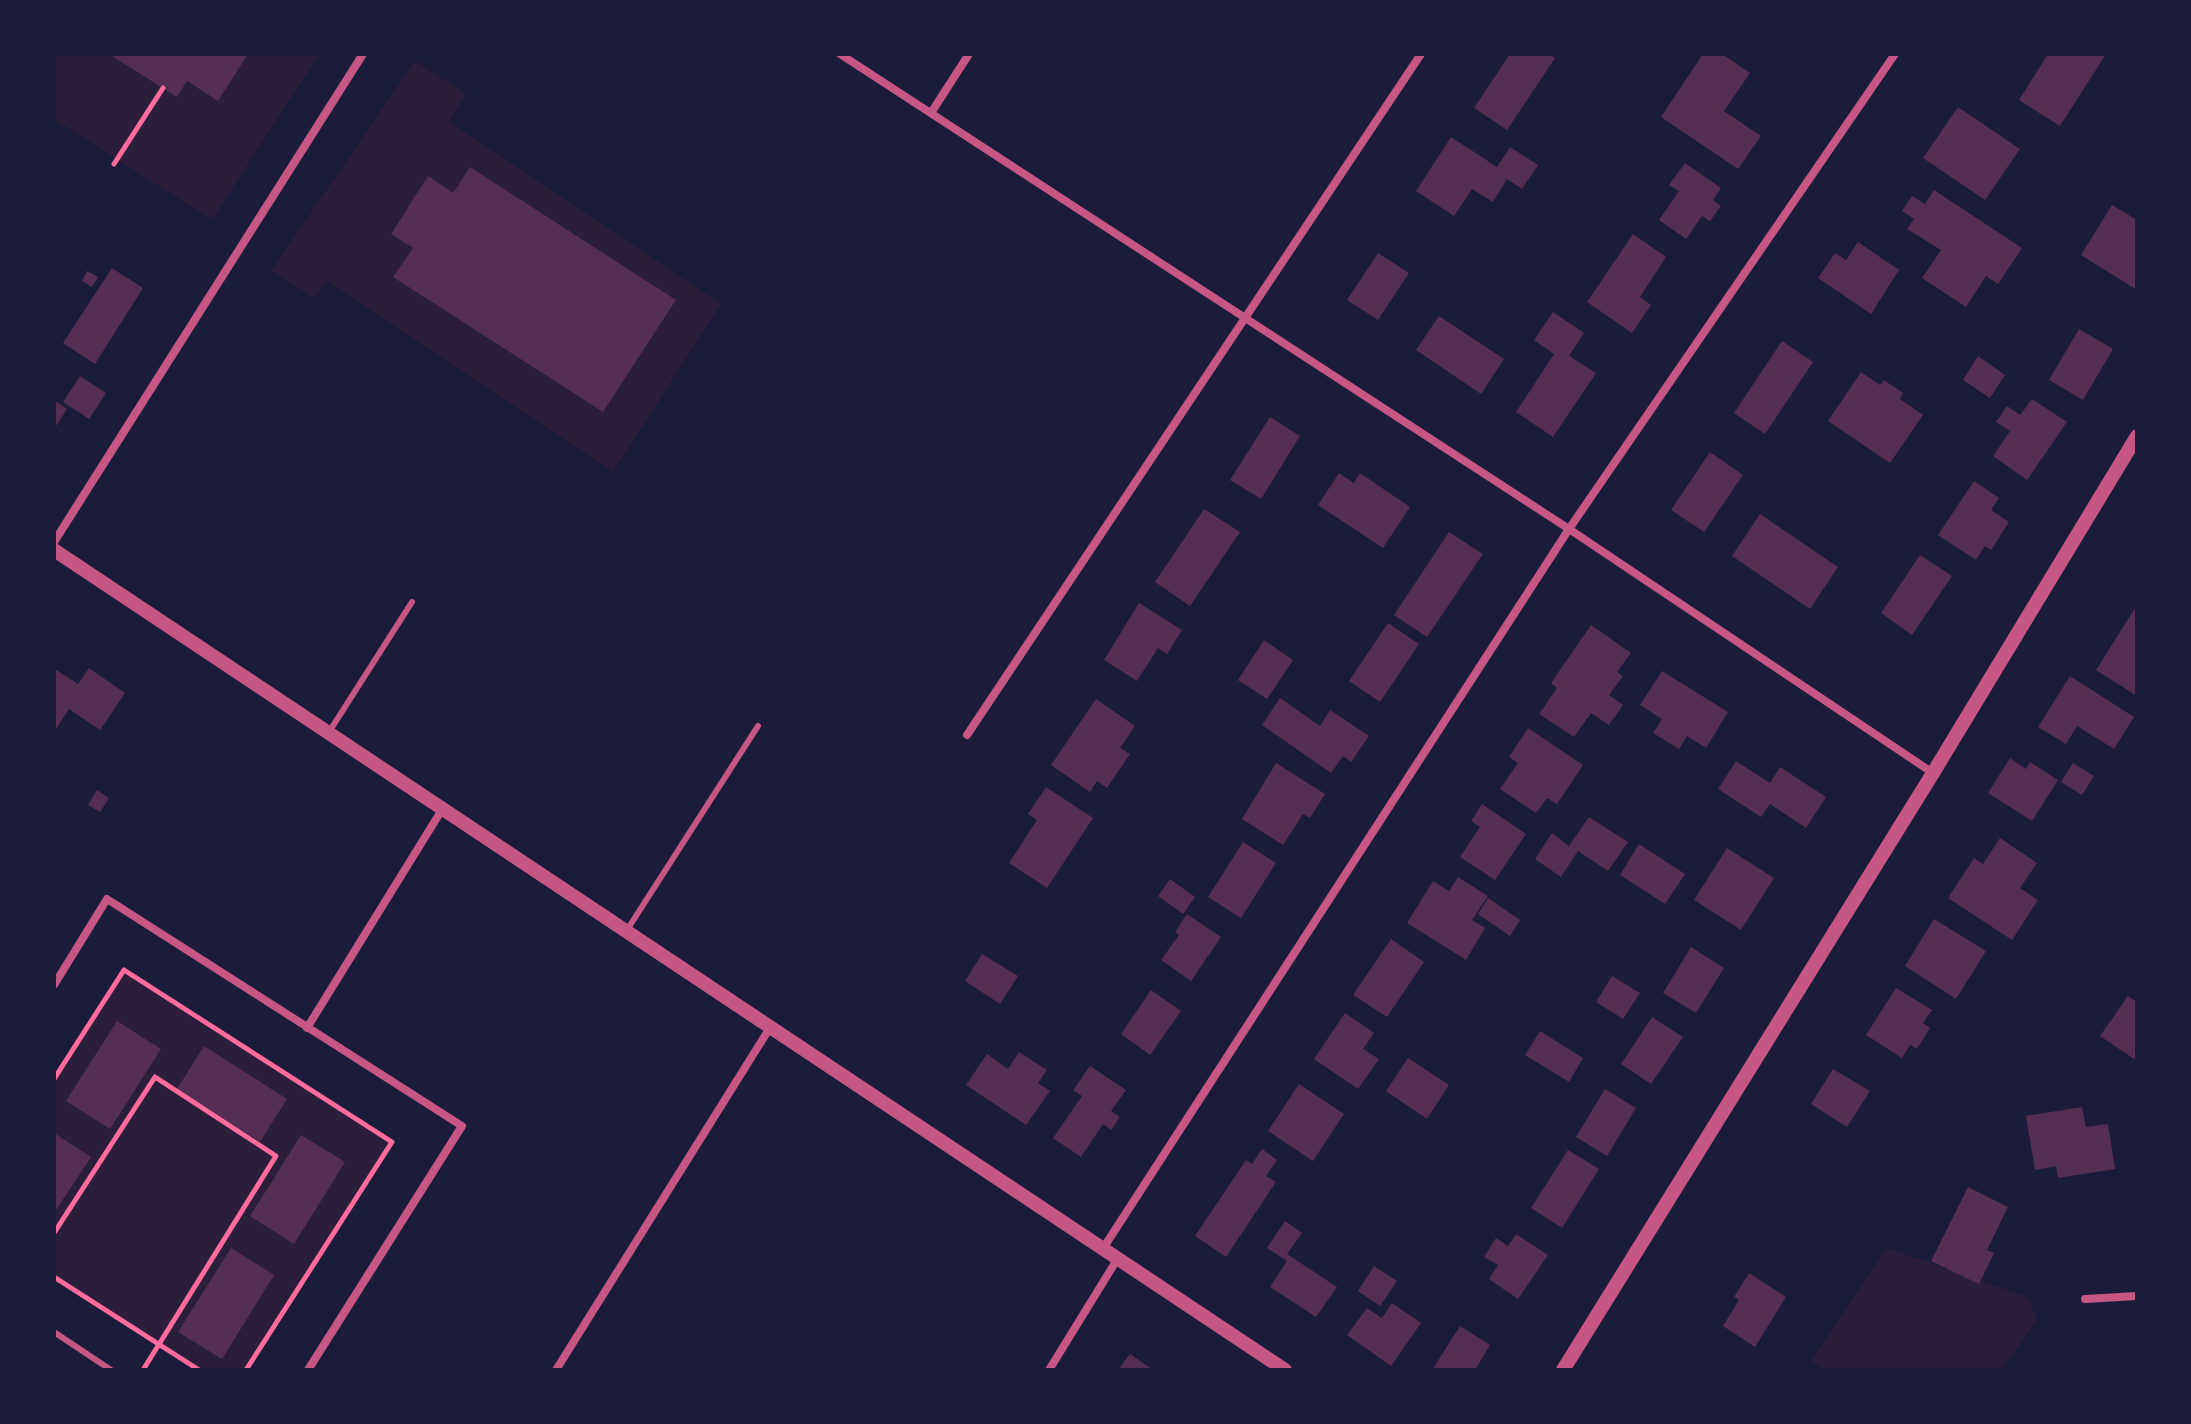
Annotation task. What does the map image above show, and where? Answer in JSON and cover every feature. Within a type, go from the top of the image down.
[{"type":"street","points":[[54,542],[363,54]]},
{"type":"street","points":[[840,54],[1569,529],[1933,773]]},
{"type":"street","points":[[931,113],[969,54]]},
{"type":"street","points":[[967,735],[1421,54]]},
{"type":"street","points":[[1104,1247],[1569,529],[1895,54]]},
{"type":"street","points":[[1563,1370],[1933,773],[2137,436]]},
{"type":"street","points":[[54,550],[1285,1370]]},
{"type":"street","points":[[307,1028],[443,808]]},
{"type":"street","points":[[54,985],[107,899],[462,1126],[308,1370]]},
{"type":"street","points":[[556,1370],[771,1026]]},
{"type":"street","points":[[1049,1370],[1119,1257]]},
{"type":"street","points":[[2085,1299],[2137,1296]]},
{"type":"lane","points":[[329,732],[412,602]]},
{"type":"lane","points":[[627,930],[758,726]]},
{"type":"lane","points":[[54,1332],[111,1370]]},
{"type":"path","points":[[114,164],[163,88]]},
{"type":"path","points":[[54,1079],[124,970],[392,1142],[246,1370]]},
{"type":"path","points":[[54,1233],[155,1077],[276,1156],[143,1370]]},
{"type":"path","points":[[54,1277],[199,1370]]},
{"type":"shaded area","points":[[54,54],[109,54],[187,81],[218,101],[248,54],[319,54],[212,220],[54,119]]},
{"type":"shaded area","points":[[415,61],[466,94],[449,122],[721,304],[613,472],[327,281],[315,298],[271,271]],"holes":[[[470,167],[676,300],[603,412],[394,277],[413,248],[391,233],[428,177],[453,193]]]},
{"type":"shaded area","points":[[124,970],[392,1142],[246,1370],[199,1370],[54,1277],[54,1079]]},
{"type":"shaded area","points":[[1887,1248],[2028,1297],[2037,1320],[2001,1370],[1826,1370],[1811,1361]]},
{"type":"building","points":[[109,54],[248,54],[218,101],[187,81],[177,97]]},
{"type":"building","points":[[1510,54],[1549,54],[1555,58],[1507,130],[1474,108]]},
{"type":"building","points":[[1703,54],[1722,54],[1750,73],[1724,111],[1761,136],[1738,169],[1661,117]]},
{"type":"building","points":[[2048,54],[2106,54],[2060,126],[2019,100]]},
{"type":"building","points":[[1958,107],[2020,149],[1985,200],[1923,158]]},
{"type":"building","points":[[1451,137],[1497,167],[1510,147],[1538,165],[1522,189],[1507,179],[1493,202],[1472,189],[1454,216],[1416,191]]},
{"type":"building","points":[[1685,163],[1721,188],[1713,200],[1721,206],[1710,221],[1702,216],[1686,239],[1659,220],[1679,191],[1669,185]]},
{"type":"building","points":[[470,167],[676,300],[603,412],[393,277],[413,248],[391,234],[428,176],[453,193]]},
{"type":"building","points":[[1934,190],[2022,248],[1998,284],[1986,276],[1966,307],[1922,278],[1941,250],[1907,229],[1914,219],[1902,211],[1912,196],[1925,204]]},
{"type":"building","points":[[2112,205],[2137,220],[2137,290],[2081,255]]},
{"type":"building","points":[[1633,234],[1666,257],[1640,297],[1651,305],[1632,333],[1587,302]]},
{"type":"building","points":[[1858,242],[1899,270],[1871,314],[1818,278],[1835,253],[1846,260]]},
{"type":"building","points":[[1378,253],[1409,273],[1378,320],[1347,300]]},
{"type":"building","points":[[112,268],[143,288],[95,364],[63,343]]},
{"type":"building","points":[[87,271],[98,277],[92,287],[82,281]]},
{"type":"building","points":[[1553,312],[1584,333],[1569,356],[1596,373],[1553,437],[1516,412],[1554,354],[1534,340]]},
{"type":"building","points":[[1439,316],[1504,359],[1481,394],[1416,350]]},
{"type":"building","points":[[2079,329],[2113,349],[2083,400],[2049,380]]},
{"type":"building","points":[[1782,341],[1813,362],[1765,434],[1734,413]]},
{"type":"building","points":[[1978,356],[2005,375],[1990,398],[1963,380]]},
{"type":"building","points":[[1861,372],[1880,385],[1884,380],[1903,393],[1900,399],[1923,415],[1890,463],[1828,421]]},
{"type":"building","points":[[80,376],[106,393],[89,419],[63,402]]},
{"type":"building","points":[[2032,399],[2067,422],[2027,480],[1993,456],[2010,431],[1996,422],[2007,406],[2020,415]]},
{"type":"building","points":[[54,400],[67,409],[54,429]]},
{"type":"building","points":[[1270,417],[1300,436],[1261,499],[1230,480]]},
{"type":"building","points":[[1710,452],[1743,475],[1704,532],[1671,510]]},
{"type":"building","points":[[1339,473],[1354,483],[1360,473],[1410,507],[1383,548],[1318,505]]},
{"type":"building","points":[[1974,481],[1999,498],[1991,510],[2009,522],[1991,550],[1985,546],[1976,560],[1938,535]]},
{"type":"building","points":[[1204,509],[1240,532],[1190,606],[1155,582]]},
{"type":"building","points":[[1760,514],[1838,567],[1810,609],[1732,556]]},
{"type":"building","points":[[1449,532],[1483,554],[1427,637],[1394,615]]},
{"type":"building","points":[[1920,555],[1952,576],[1912,635],[1881,613]]},
{"type":"building","points":[[1139,603],[1182,630],[1167,654],[1158,648],[1137,681],[1104,660]]},
{"type":"building","points":[[2137,605],[2137,696],[2096,670]]},
{"type":"building","points":[[1388,623],[1419,644],[1380,702],[1349,681]]},
{"type":"building","points":[[1591,625],[1631,653],[1617,672],[1623,676],[1609,695],[1623,705],[1609,725],[1591,713],[1574,737],[1539,714],[1557,688],[1551,683]]},
{"type":"building","points":[[1264,640],[1293,660],[1267,699],[1238,680]]},
{"type":"building","points":[[89,668],[125,693],[100,730],[69,709],[54,732],[55,669],[78,684]]},
{"type":"building","points":[[1662,671],[1728,712],[1706,748],[1687,736],[1679,749],[1653,733],[1662,719],[1640,705]]},
{"type":"building","points":[[2070,676],[2134,717],[2114,749],[2077,726],[2066,744],[2038,727]]},
{"type":"building","points":[[1280,698],[1320,726],[1330,710],[1369,736],[1351,762],[1343,756],[1331,773],[1262,725]]},
{"type":"building","points":[[1096,699],[1135,726],[1120,748],[1130,754],[1107,788],[1097,781],[1090,792],[1051,765]]},
{"type":"building","points":[[1528,728],[1583,765],[1557,804],[1547,798],[1536,813],[1500,789],[1518,763],[1509,757]]},
{"type":"building","points":[[2010,758],[2026,769],[2030,762],[2058,780],[2032,821],[1988,793]]},
{"type":"building","points":[[1736,761],[1770,783],[1780,767],[1826,797],[1806,828],[1770,804],[1761,817],[1718,789]]},
{"type":"building","points":[[1276,763],[1325,794],[1310,818],[1303,814],[1283,845],[1242,819]]},
{"type":"building","points":[[2073,763],[2094,776],[2082,795],[2061,782]]},
{"type":"building","points":[[1046,787],[1093,818],[1047,888],[1009,863],[1037,820],[1028,814]]},
{"type":"building","points":[[97,790],[109,798],[100,812],[88,805]]},
{"type":"building","points":[[1482,804],[1526,834],[1495,880],[1460,857],[1480,827],[1471,821]]},
{"type":"building","points":[[1589,817],[1628,842],[1608,871],[1578,851],[1561,877],[1535,859],[1552,833],[1569,846]]},
{"type":"building","points":[[2000,838],[2037,863],[2020,888],[2038,900],[2012,940],[1948,898],[1974,858],[1983,864]]},
{"type":"building","points":[[1243,842],[1276,863],[1241,918],[1208,897]]},
{"type":"building","points":[[1639,844],[1685,874],[1665,904],[1620,875]]},
{"type":"building","points":[[1727,848],[1774,878],[1741,930],[1694,900]]},
{"type":"building","points":[[1458,877],[1488,896],[1472,920],[1485,928],[1466,960],[1407,923],[1433,881],[1449,891]]},
{"type":"building","points":[[1170,879],[1195,897],[1183,914],[1158,896]]},
{"type":"building","points":[[1488,898],[1520,920],[1510,936],[1478,914]]},
{"type":"building","points":[[1187,914],[1221,937],[1191,981],[1161,960],[1179,935],[1175,932]]},
{"type":"building","points":[[1934,919],[1986,951],[1956,999],[1905,966]]},
{"type":"building","points":[[1391,939],[1424,962],[1387,1017],[1353,995]]},
{"type":"building","points":[[1691,947],[1724,968],[1696,1013],[1663,993]]},
{"type":"building","points":[[982,954],[1018,976],[1000,1004],[965,981]]},
{"type":"building","points":[[1612,976],[1640,993],[1623,1019],[1596,1002]]},
{"type":"building","points":[[1896,988],[1932,1010],[1923,1023],[1930,1028],[1917,1049],[1910,1045],[1902,1058],[1866,1035]]},
{"type":"building","points":[[1151,990],[1181,1011],[1150,1055],[1121,1034]]},
{"type":"building","points":[[2128,996],[2137,1002],[2137,1061],[2100,1036]]},
{"type":"building","points":[[1345,1013],[1374,1033],[1363,1049],[1379,1059],[1358,1089],[1314,1059]]},
{"type":"building","points":[[1652,1017],[1683,1037],[1651,1084],[1621,1064]]},
{"type":"building","points":[[117,1021],[161,1049],[110,1129],[66,1101]]},
{"type":"building","points":[[1540,1031],[1583,1058],[1569,1082],[1525,1055]]},
{"type":"building","points":[[204,1046],[287,1099],[260,1142],[177,1089]]},
{"type":"building","points":[[1019,1052],[1047,1070],[1038,1083],[1050,1091],[1026,1125],[966,1085],[987,1054],[1008,1069]]},
{"type":"building","points":[[1408,1058],[1449,1085],[1427,1119],[1386,1091]]},
{"type":"building","points":[[1090,1066],[1126,1090],[1111,1111],[1120,1117],[1111,1130],[1103,1124],[1081,1157],[1053,1138],[1082,1096],[1073,1090]]},
{"type":"building","points":[[1833,1069],[1870,1091],[1847,1127],[1811,1104]]},
{"type":"building","points":[[1299,1084],[1344,1114],[1313,1161],[1268,1131]]},
{"type":"building","points":[[1605,1089],[1636,1108],[1607,1156],[1576,1137]]},
{"type":"building","points":[[2082,1107],[2086,1127],[2108,1124],[2115,1169],[2058,1178],[2056,1166],[2035,1170],[2026,1116]]},
{"type":"building","points":[[54,1133],[91,1157],[54,1213]]},
{"type":"building","points":[[301,1135],[345,1162],[294,1244],[250,1216]]},
{"type":"building","points":[[1262,1149],[1277,1160],[1266,1176],[1276,1182],[1226,1257],[1195,1236],[1246,1160],[1252,1164]]},
{"type":"building","points":[[1568,1150],[1599,1169],[1562,1228],[1531,1208]]},
{"type":"building","points":[[1968,1187],[2008,1207],[1987,1250],[1994,1253],[1979,1284],[1931,1261]]},
{"type":"building","points":[[1285,1221],[1302,1233],[1287,1254],[1337,1287],[1316,1317],[1270,1287],[1287,1261],[1267,1248]]},
{"type":"building","points":[[1516,1234],[1548,1255],[1518,1299],[1489,1279],[1498,1265],[1484,1257],[1496,1238],[1508,1246]]},
{"type":"building","points":[[231,1248],[274,1275],[222,1359],[178,1332]]},
{"type":"building","points":[[1374,1266],[1397,1281],[1380,1306],[1358,1291]]},
{"type":"building","points":[[1749,1273],[1786,1297],[1755,1347],[1723,1326],[1739,1300],[1734,1297]]},
{"type":"building","points":[[1392,1303],[1421,1323],[1391,1366],[1347,1335],[1367,1308],[1382,1318]]},
{"type":"building","points":[[1460,1326],[1490,1345],[1475,1370],[1432,1370]]},
{"type":"building","points":[[1130,1354],[1153,1370],[1118,1370]]}]
